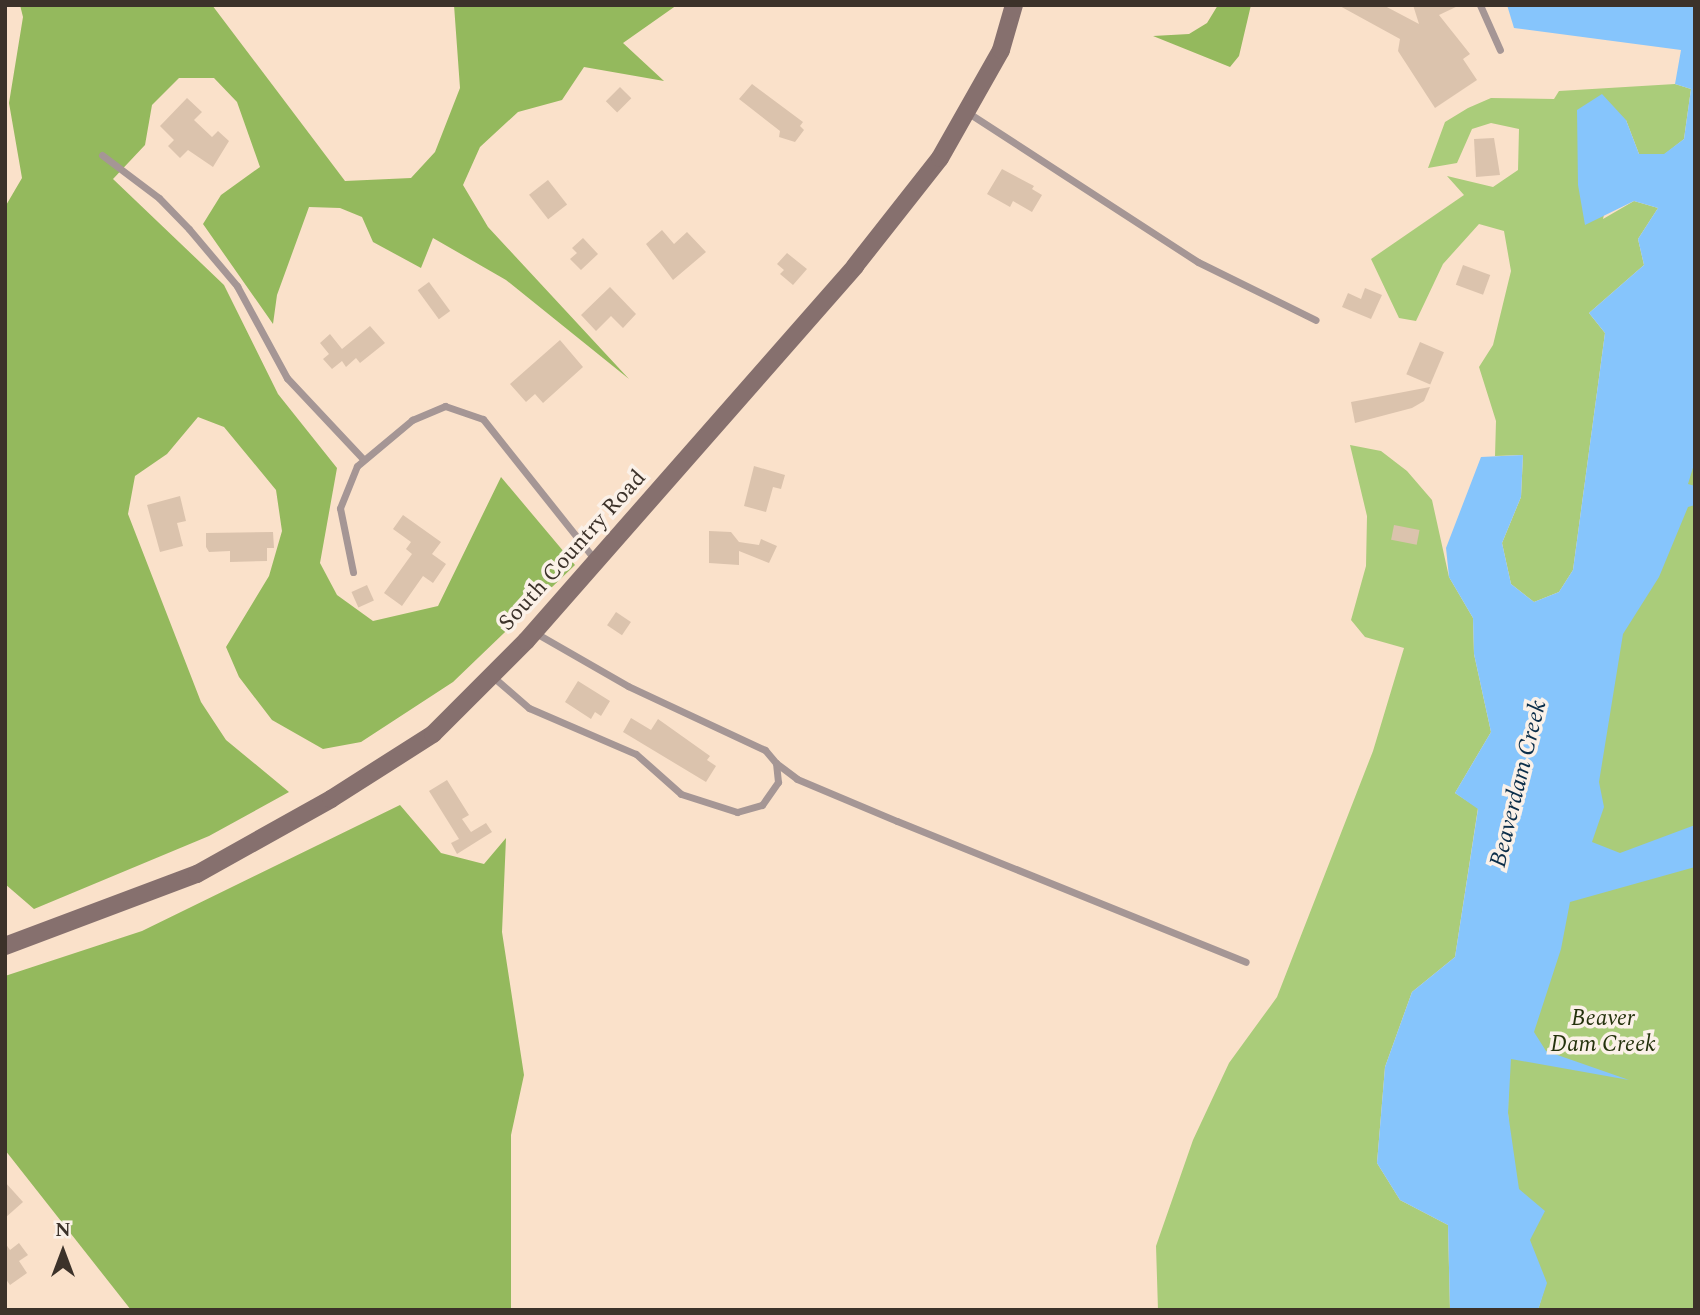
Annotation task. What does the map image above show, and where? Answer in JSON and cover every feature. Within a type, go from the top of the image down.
[{"type":"main road","name":"South Country Road","points":[[5,946],[197,874],[331,799],[433,734],[534,632],[855,266],[940,158],[1001,50],[1014,5]]},
{"type":"lane","points":[[1480,5],[1500,50]]},
{"type":"lane","points":[[966,112],[1198,262],[1316,320]]},
{"type":"lane","points":[[102,155],[159,198],[190,229],[243,295],[287,378],[365,460]]},
{"type":"lane","points":[[353,572],[340,508],[357,466],[412,421],[445,407],[483,419],[596,562]]},
{"type":"lane","points":[[534,632],[628,686],[765,750],[797,779],[1246,962]]},
{"type":"lane","points":[[491,676],[529,708],[636,754],[681,794],[737,812],[762,805],[778,782],[776,762]]},
{"type":"green space","points":[[20,5],[212,5],[345,181],[411,178],[435,152],[460,88],[454,5],[677,5],[623,43],[664,81],[584,67],[562,100],[518,112],[480,147],[463,185],[488,227],[629,379],[506,280],[433,238],[421,268],[373,242],[362,217],[340,208],[309,207],[277,295],[273,324],[203,224],[221,195],[260,167],[237,102],[214,78],[179,78],[152,105],[145,145],[113,179],[224,285],[278,394],[337,468],[320,563],[337,595],[373,621],[438,606],[501,477],[575,565],[453,682],[361,742],[323,749],[272,720],[239,677],[226,647],[269,576],[282,531],[276,490],[224,427],[198,417],[167,454],[135,476],[128,514],[201,702],[226,740],[289,792],[209,836],[34,909],[5,884],[5,207],[22,178],[9,103],[23,17]]},
{"type":"green space","points":[[1218,5],[1251,5],[1239,56],[1230,67],[1153,36],[1189,34],[1207,23]]},
{"type":"green space","points":[[1675,84],[1691,89],[1684,139],[1665,154],[1639,154],[1626,120],[1603,219],[1634,201],[1658,208],[1638,239],[1644,265],[1589,313],[1605,333],[1573,570],[1559,592],[1534,602],[1511,584],[1502,543],[1521,497],[1523,455],[1495,456],[1496,421],[1479,367],[1493,345],[1511,271],[1504,231],[1479,224],[1443,264],[1416,321],[1399,318],[1371,259],[1464,195],[1447,176],[1493,187],[1518,170],[1519,129],[1491,123],[1472,129],[1457,163],[1428,168],[1445,122],[1468,108],[1491,98],[1554,99],[1559,91]]},
{"type":"green space","points":[[1350,445],[1381,451],[1407,471],[1432,500],[1449,577],[1473,618],[1474,654],[1491,732],[1455,793],[1478,808],[1455,957],[1412,992],[1385,1067],[1377,1163],[1400,1200],[1448,1225],[1450,1310],[1158,1310],[1156,1246],[1193,1140],[1229,1063],[1277,997],[1373,751],[1404,648],[1365,637],[1351,620],[1366,566],[1367,516]]},
{"type":"green space","name":"Beaver Dam Creek","points":[[1695,445],[1695,1310],[1538,1310],[1546,1283],[1518,1277],[1508,1113],[1509,1016],[1608,630]]},
{"type":"green space","points":[[400,805],[441,853],[484,864],[506,838],[502,932],[524,1075],[511,1135],[511,1310],[131,1310],[5,1150],[5,976],[142,931]]},
{"type":"water","name":"Beaverdam Creek","points":[[1507,5],[1695,5],[1695,461],[1688,484],[1695,486],[1695,505],[1688,507],[1659,577],[1623,634],[1599,782],[1604,807],[1592,842],[1620,853],[1695,825],[1695,867],[1570,902],[1561,949],[1534,1032],[1546,1051],[1629,1080],[1511,1059],[1508,1113],[1519,1189],[1545,1211],[1530,1240],[1547,1283],[1538,1310],[1450,1310],[1448,1225],[1400,1200],[1377,1163],[1385,1067],[1412,992],[1455,957],[1478,809],[1455,793],[1491,732],[1474,654],[1473,618],[1449,577],[1446,548],[1481,457],[1523,455],[1521,497],[1502,543],[1511,584],[1534,602],[1559,592],[1573,570],[1605,333],[1589,313],[1644,265],[1638,239],[1658,208],[1634,201],[1585,225],[1578,185],[1577,110],[1602,94],[1626,120],[1639,154],[1664,154],[1684,139],[1691,89],[1675,84],[1681,50],[1514,28]]},
{"type":"building","points":[[1338,5],[1383,5],[1419,24],[1413,5],[1460,5],[1439,15],[1470,54],[1463,59],[1477,80],[1435,108],[1398,51],[1400,39]]},
{"type":"building","points":[[752,84],[803,122],[800,126],[804,130],[795,142],[779,137],[780,131],[739,99]]},
{"type":"building","points":[[620,87],[631,98],[617,112],[606,101]]},
{"type":"building","points":[[187,98],[202,112],[194,120],[212,137],[218,131],[229,141],[213,167],[188,150],[180,158],[168,146],[174,140],[160,126]]},
{"type":"building","points":[[1494,138],[1500,175],[1476,177],[1474,139]]},
{"type":"building","points":[[1002,169],[1034,186],[1032,189],[1042,195],[1032,212],[1013,201],[1010,207],[987,194]]},
{"type":"building","points":[[548,180],[567,204],[548,219],[529,195]]},
{"type":"building","points":[[662,230],[674,244],[687,232],[706,252],[673,280],[646,244]]},
{"type":"building","points":[[583,238],[598,254],[581,270],[570,259],[577,253],[572,248]]},
{"type":"building","points":[[787,253],[807,269],[793,285],[780,274],[784,270],[777,264]]},
{"type":"building","points":[[1463,265],[1490,275],[1483,295],[1456,285]]},
{"type":"building","points":[[429,282],[450,311],[439,319],[418,290]]},
{"type":"building","points":[[610,287],[636,314],[623,328],[611,316],[596,331],[581,315]]},
{"type":"building","points":[[1365,288],[1382,295],[1371,319],[1342,307],[1348,293],[1361,299]]},
{"type":"building","points":[[370,326],[385,343],[360,363],[356,358],[346,367],[342,361],[332,369],[323,359],[329,354],[320,343],[330,334],[342,349]]},
{"type":"building","points":[[560,340],[583,367],[543,403],[535,394],[526,402],[510,384]]},
{"type":"building","points":[[1420,342],[1444,352],[1430,384],[1406,374]]},
{"type":"building","points":[[1430,387],[1424,401],[1412,408],[1355,423],[1351,402]]},
{"type":"building","points":[[754,466],[785,475],[781,489],[773,487],[766,512],[744,506]]},
{"type":"building","points":[[180,496],[186,521],[177,523],[183,546],[160,552],[147,505]]},
{"type":"building","points":[[403,515],[441,542],[432,554],[446,564],[433,583],[423,576],[402,606],[384,593],[412,554],[406,549],[411,542],[393,529]]},
{"type":"building","points":[[1394,525],[1420,530],[1417,545],[1391,540]]},
{"type":"building","points":[[709,531],[731,532],[739,542],[759,545],[761,539],[777,546],[769,563],[739,551],[739,565],[709,563]]},
{"type":"building","points":[[273,532],[274,548],[267,548],[267,561],[230,562],[230,551],[209,552],[206,547],[206,533]]},
{"type":"building","points":[[367,585],[374,601],[358,607],[351,592]]},
{"type":"building","points":[[616,612],[631,622],[622,635],[607,625]]},
{"type":"building","points":[[578,681],[610,701],[601,716],[595,712],[591,719],[565,702]]},
{"type":"building","points":[[631,718],[651,730],[658,719],[710,756],[707,760],[716,766],[706,782],[623,732]]},
{"type":"building","points":[[447,780],[469,815],[462,819],[471,832],[486,823],[492,832],[457,854],[451,843],[459,839],[429,791]]},
{"type":"building","points":[[5,1182],[23,1202],[5,1218]]},
{"type":"building","points":[[5,1243],[10,1250],[19,1243],[28,1255],[19,1261],[27,1273],[10,1285],[5,1278]]}]
